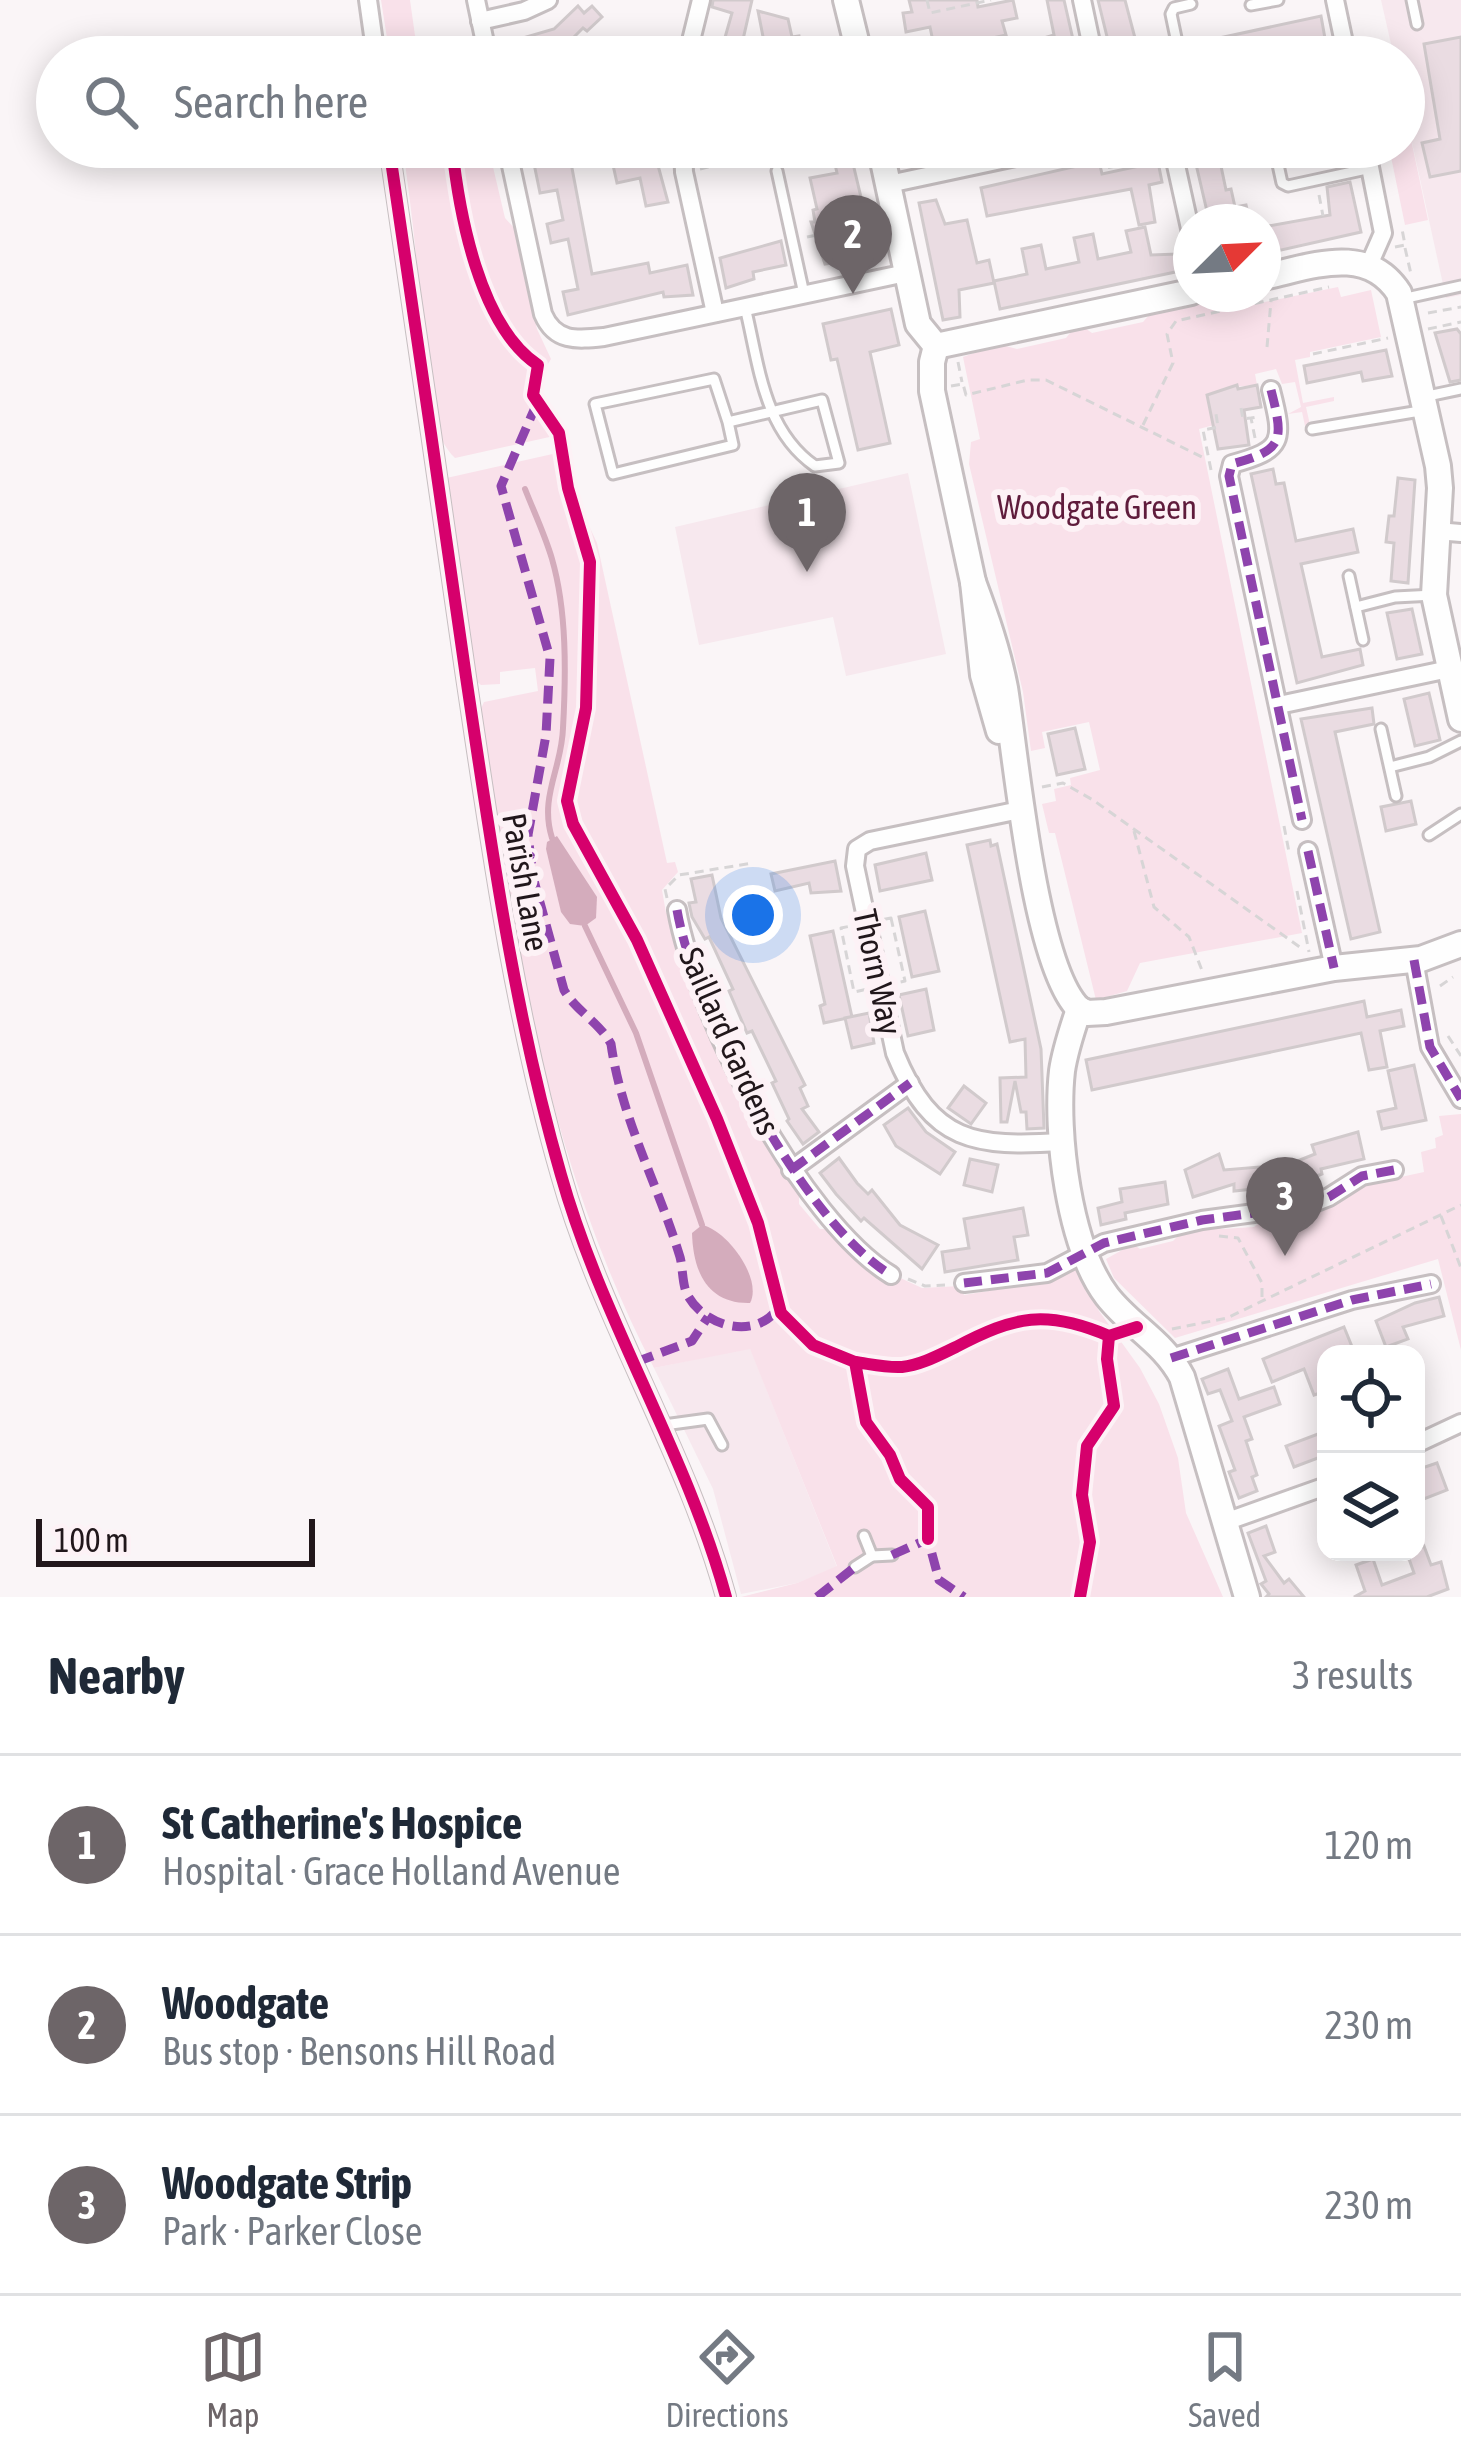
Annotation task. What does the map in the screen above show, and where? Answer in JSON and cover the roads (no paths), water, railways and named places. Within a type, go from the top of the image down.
[{"type":"street","points":[[368,0],[373,36]]},
{"type":"street","points":[[476,0],[484,36]]},
{"type":"street","points":[[481,21],[548,0]]},
{"type":"street","points":[[692,36],[701,0]]},
{"type":"street","points":[[846,0],[855,36]]},
{"type":"street","points":[[1082,0],[1090,36]]},
{"type":"street","points":[[1338,1],[1344,36]]},
{"type":"street","name":"Parish Lane","points":[[392,168],[495,869],[533,1067],[562,1178],[592,1264],[664,1425],[726,1597]]},
{"type":"street","points":[[512,168],[543,314],[558,335],[575,340],[906,273]]},
{"type":"street","points":[[684,168],[715,313]]},
{"type":"street","points":[[885,168],[918,324],[936,346],[932,391],[973,582],[998,655],[1017,792],[1065,993],[1087,1013],[1106,1012],[1207,992],[1331,959],[1414,960],[1461,944]]},
{"type":"street","points":[[889,184],[987,168]]},
{"type":"street","points":[[1177,168],[1185,204]]},
{"type":"street","points":[[1369,265],[1383,233],[1371,168]]},
{"type":"street","points":[[1281,283],[1337,262],[1369,265],[1387,277],[1411,307],[1449,532],[1434,595],[1461,719]]},
{"type":"street","points":[[936,346],[1173,296]]},
{"type":"street","points":[[1271,390],[1280,429],[1275,446],[1228,470],[1302,820]]},
{"type":"street","points":[[1279,705],[1449,668]]},
{"type":"street","name":"Thorn Way","points":[[1017,792],[870,841],[857,849],[855,866],[895,1053],[910,1083],[948,1128],[969,1139],[1006,1145],[1064,1142]]},
{"type":"street","points":[[1308,851],[1331,959]]},
{"type":"street","name":"Saillard Gardens","points":[[677,910],[692,964],[718,1025],[791,1170],[847,1238],[891,1275]]},
{"type":"street","points":[[1414,960],[1430,1047],[1461,1100]]},
{"type":"street","points":[[1079,1009],[1062,1069],[1070,1190],[1085,1251],[1100,1286],[1171,1358],[1190,1401],[1247,1597]]},
{"type":"street","name":"Saillard Gardens","points":[[791,1170],[910,1083]]},
{"type":"street","points":[[964,1283],[1047,1273],[1085,1251],[1202,1220],[1306,1206],[1362,1176],[1394,1170]]},
{"type":"street","points":[[1171,1358],[1352,1300],[1431,1284]]},
{"type":"street","points":[[1425,1440],[1461,1424]]},
{"type":"street","points":[[1225,1522],[1317,1489]]},
{"type":"lane","points":[[1251,5],[1277,0]]},
{"type":"lane","points":[[1412,0],[1417,24]]},
{"type":"lane","points":[[1176,36],[1172,10],[1191,4]]},
{"type":"lane","points":[[1279,168],[1285,185],[1371,168]]},
{"type":"lane","points":[[777,171],[804,295]]},
{"type":"lane","points":[[1411,307],[1461,286]]},
{"type":"lane","points":[[728,422],[770,413],[822,400],[839,463],[815,466],[798,454],[770,413],[746,307]]},
{"type":"lane","points":[[714,379],[728,422],[734,445],[613,474],[596,404],[714,379]]},
{"type":"lane","points":[[1312,429],[1424,403],[1461,389]]},
{"type":"lane","points":[[1349,576],[1363,640]]},
{"type":"lane","points":[[1356,607],[1395,597],[1434,595]]},
{"type":"lane","points":[[1382,729],[1396,796]]},
{"type":"lane","points":[[1390,767],[1430,758],[1461,741]]},
{"type":"lane","points":[[1429,836],[1461,814]]},
{"type":"lane","points":[[664,1425],[708,1419],[722,1444]]},
{"type":"lane","points":[[864,1536],[872,1556]]},
{"type":"lane","points":[[855,1567],[872,1556],[892,1555]]},
{"type":"waterway","points":[[525,489],[552,559],[563,621],[562,743],[548,809],[552,838]]},
{"type":"waterway","points":[[585,926],[636,1033],[702,1225]]},
{"type":"place","name":"Woodgate","points":[[853,294]]},
{"type":"place","name":"St Catherine's Hospice","points":[[807,572]]},
{"type":"place","name":"Woodgate Strip","points":[[1285,1256]]},
{"type":"park label","name":"Woodgate Green","points":[[1097,507]]}]
